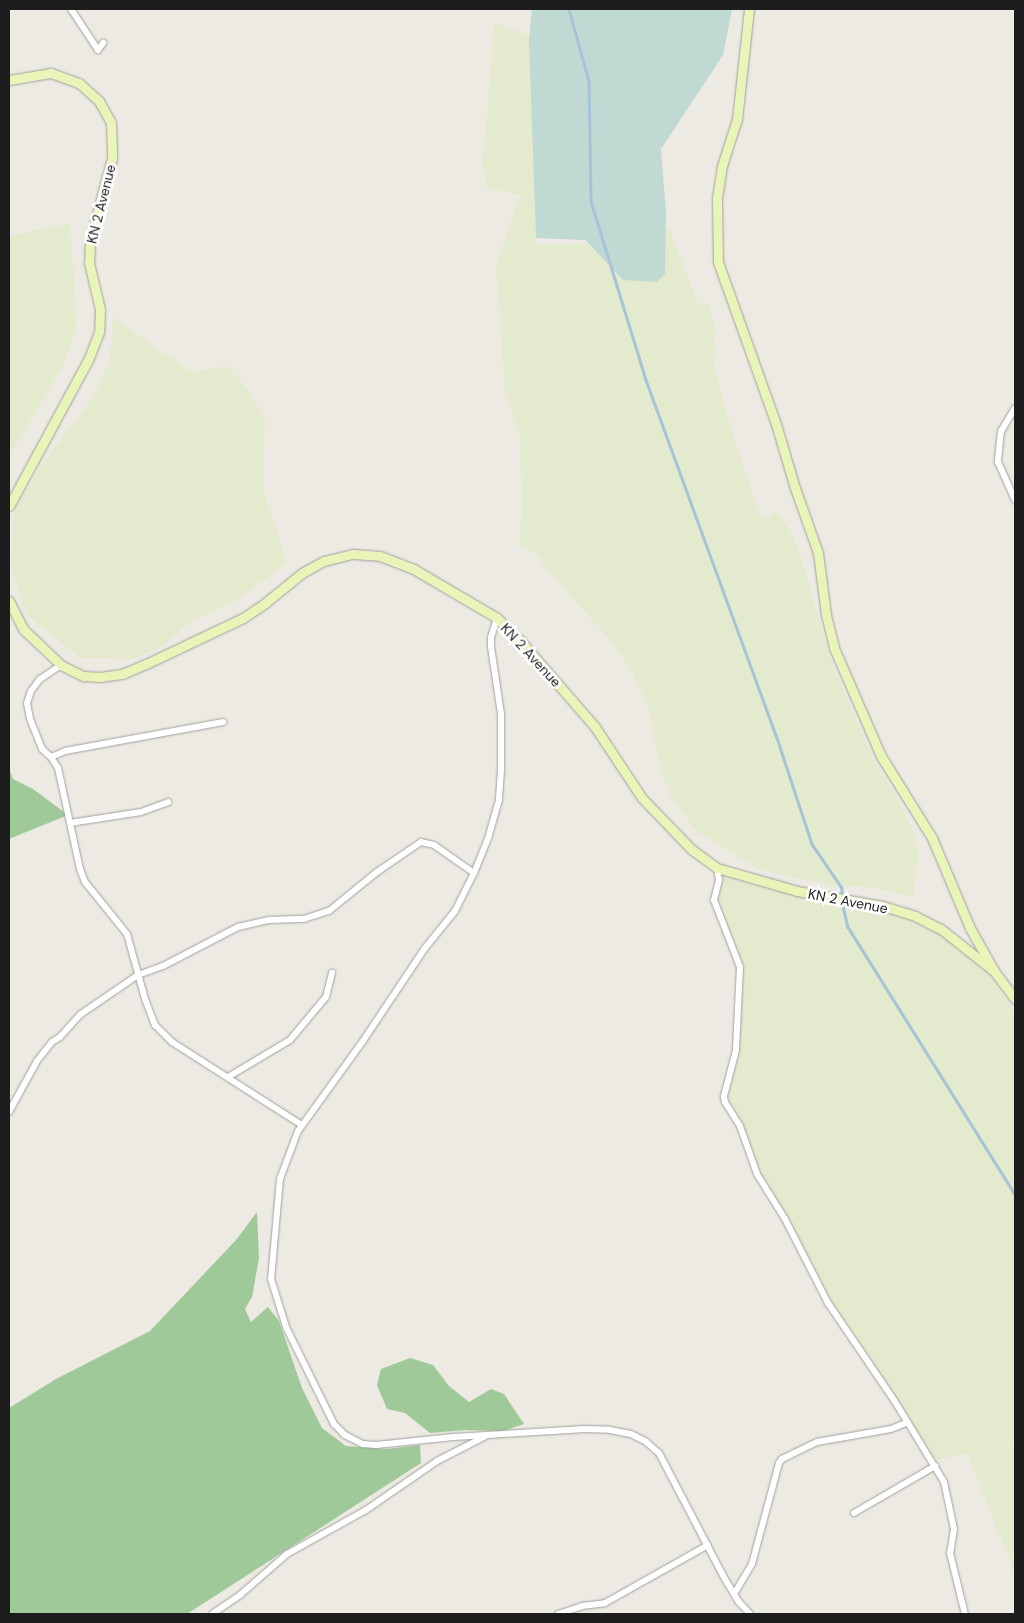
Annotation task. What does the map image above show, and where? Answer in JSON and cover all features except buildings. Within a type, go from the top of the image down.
[{"type":"main road","points":[[749,9],[737,119],[722,166],[717,198],[718,262],[776,424],[795,488],[818,553],[826,615],[834,648],[881,756],[932,838],[970,928],[994,972]]},
{"type":"main road","name":"KN 2 Avenue","points":[[9,80],[51,73],[79,83],[99,101],[111,123],[112,158],[90,240],[89,263],[100,309],[99,332],[88,360],[9,506]]},
{"type":"main road","name":"KN 2 Avenue","points":[[9,601],[23,629],[61,665],[83,676],[100,677],[122,674],[243,618],[302,573],[324,561],[352,554],[380,556],[412,568],[497,618],[536,656],[594,727],[642,798],[691,849],[717,868],[797,891],[883,906],[915,916],[941,929],[994,972],[1015,999]]},
{"type":"street","points":[[70,9],[98,50],[103,43]]},
{"type":"street","points":[[1015,408],[1001,431],[998,462],[1015,500]]},
{"type":"street","points":[[497,618],[491,638],[491,647],[501,714],[499,800],[489,836],[474,873],[455,911],[424,948],[363,1041],[302,1126],[280,1179],[271,1279],[286,1327],[334,1424],[350,1438],[367,1445],[488,1436],[610,1430],[631,1434],[645,1441],[659,1453],[734,1594],[750,1614]]},
{"type":"street","points":[[61,665],[40,679],[31,691],[26,703],[34,732],[42,749],[51,757],[58,768],[80,869],[85,882],[127,934],[144,999],[160,1032],[302,1126]]},
{"type":"street","points":[[51,757],[65,751],[223,722]]},
{"type":"street","points":[[70,823],[141,812],[168,802]]},
{"type":"street","points":[[9,1112],[37,1061],[52,1042],[60,1037],[81,1014],[138,975],[164,966],[238,927],[269,920],[304,919],[329,911],[377,872],[421,842],[434,845],[474,873]]},
{"type":"street","points":[[717,868],[719,880],[714,900],[740,967],[736,1050],[724,1096],[725,1102],[740,1126],[757,1174],[785,1219],[828,1303],[908,1422],[944,1482],[954,1529],[950,1553],[965,1614]]},
{"type":"street","points":[[228,1077],[290,1040],[326,997],[332,973]]},
{"type":"street","points":[[734,1594],[752,1564],[779,1462],[782,1458],[817,1442],[891,1429],[908,1422]]},
{"type":"street","points":[[212,1614],[240,1595],[287,1554],[366,1510],[437,1461],[488,1436]]},
{"type":"street","points":[[854,1513],[935,1466]]},
{"type":"street","points":[[558,1614],[582,1606],[605,1604],[708,1545]]},
{"type":"green space","points":[[494,22],[530,36],[536,245],[587,244],[623,280],[665,274],[665,228],[670,230],[698,304],[708,303],[717,333],[712,335],[718,357],[713,359],[733,436],[760,516],[763,519],[767,518],[776,511],[791,532],[800,554],[830,658],[873,758],[903,809],[916,839],[918,857],[913,897],[869,887],[829,885],[761,870],[698,832],[671,798],[661,771],[648,706],[631,671],[614,644],[545,568],[538,554],[519,546],[522,511],[520,436],[505,391],[496,265],[520,195],[487,188],[482,164]]},
{"type":"green space","points":[[70,223],[77,325],[64,365],[9,456],[9,236]]},
{"type":"green space","points":[[112,317],[191,372],[227,366],[248,389],[265,419],[263,488],[287,563],[236,601],[191,621],[164,645],[132,659],[80,658],[26,614],[11,568],[14,513],[36,473],[85,408],[99,385],[109,361],[113,335]]},
{"type":"green space","points":[[9,768],[13,779],[33,789],[68,815],[9,839]]},
{"type":"green space","points":[[725,871],[894,910],[941,929],[981,963],[1015,1013],[1015,1442],[977,1450],[1015,1443],[1015,1575],[967,1453],[937,1460],[928,1455],[845,1328],[751,1157],[724,1096],[732,1071],[738,962],[714,900]]},
{"type":"green space","points":[[257,1212],[259,1258],[252,1297],[245,1309],[251,1322],[268,1307],[279,1321],[302,1388],[322,1428],[346,1446],[387,1449],[420,1445],[421,1463],[187,1614],[9,1614],[9,1408],[56,1379],[150,1331],[236,1240]]},
{"type":"green space","points":[[410,1358],[433,1365],[449,1386],[469,1402],[491,1389],[504,1394],[524,1424],[503,1431],[465,1430],[430,1433],[405,1413],[387,1409],[377,1385],[381,1369]]},
{"type":"shaded area","points":[[532,9],[732,9],[723,55],[661,149],[666,212],[665,274],[657,282],[623,280],[585,240],[536,238],[529,40]]},
{"type":"waterway","points":[[569,9],[589,81],[591,201],[646,380],[780,747],[812,844],[842,888],[842,892]]},
{"type":"waterway","points":[[843,906],[848,927],[1015,1194]]}]
